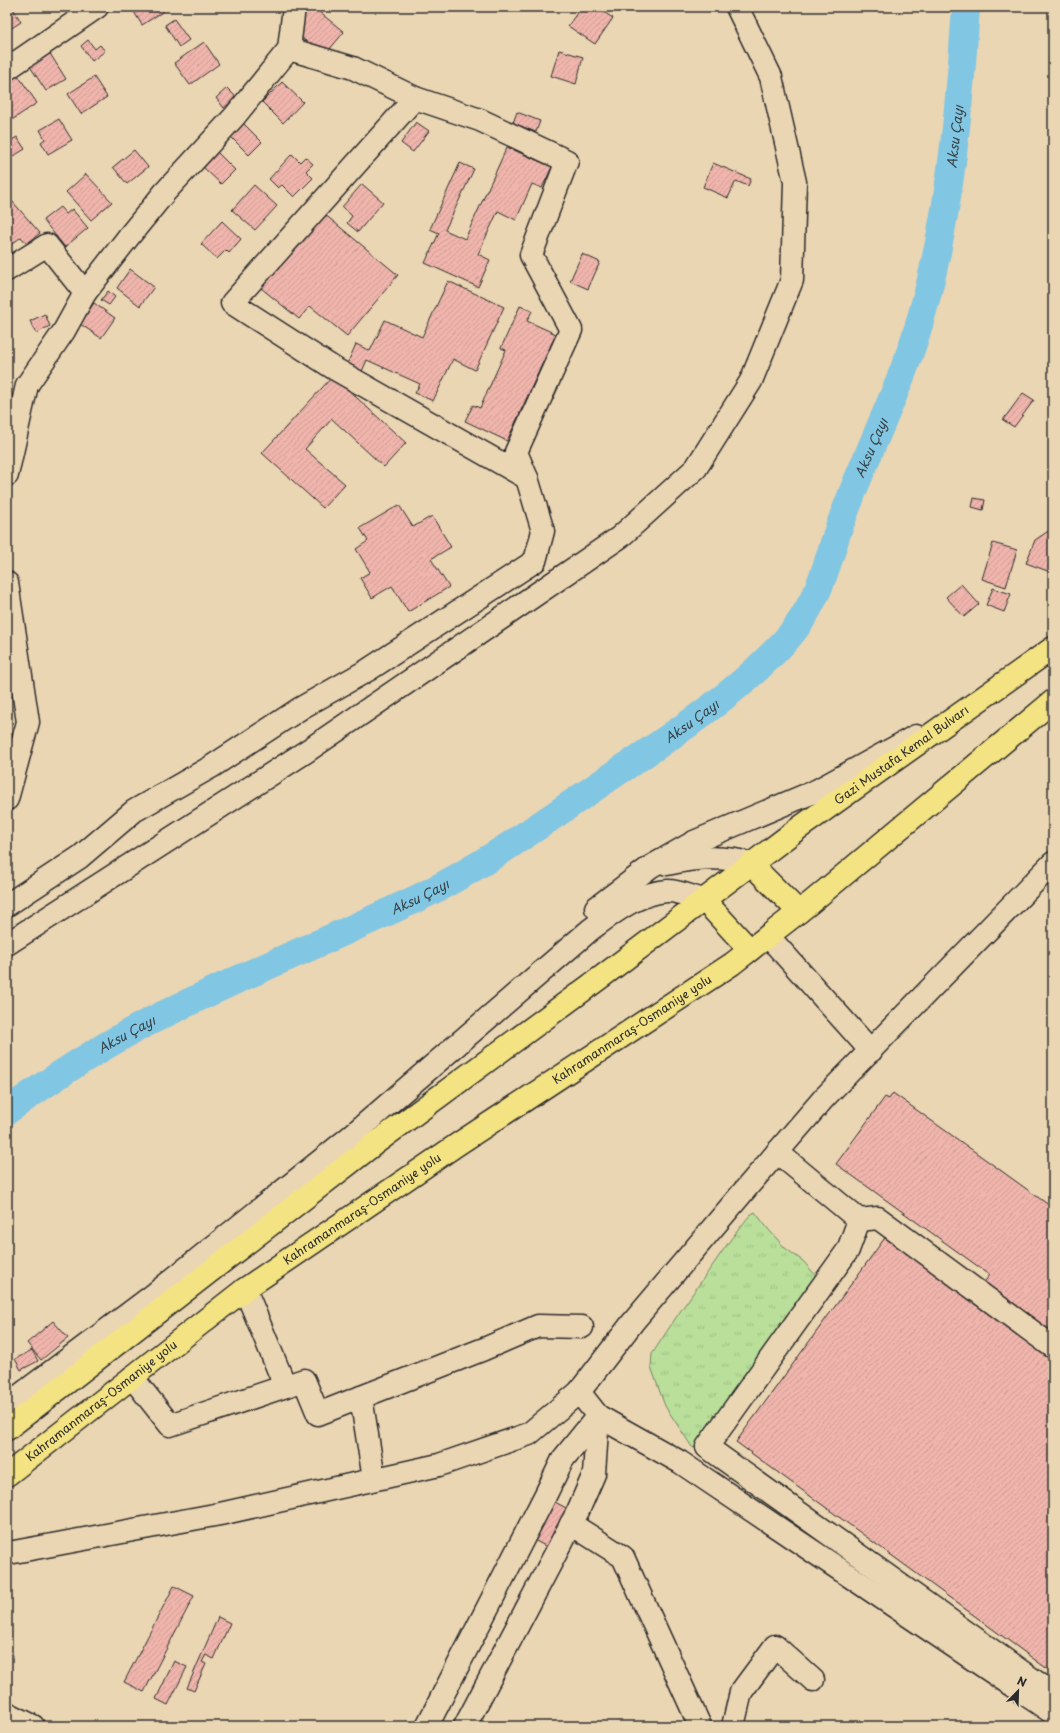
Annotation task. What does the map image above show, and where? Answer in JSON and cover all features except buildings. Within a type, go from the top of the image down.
[{"type":"highway","name":"Gazi Mustafa Kemal Bulvarı","points":[[7,1429],[373,1145],[604,975],[799,828],[982,700],[1053,648]]},
{"type":"highway","points":[[704,900],[750,950],[804,908],[1053,701]]},
{"type":"highway","points":[[751,864],[804,908]]},
{"type":"highway","name":"Kahramanmaraş-Osmaniye yolu","points":[[7,1475],[245,1289],[458,1144],[732,964],[750,950]]},
{"type":"street","points":[[7,69],[97,7]]},
{"type":"street","points":[[7,475],[27,385],[64,331],[85,293],[165,192],[234,117],[289,49],[294,7]]},
{"type":"street","points":[[7,944],[307,751],[620,537],[696,468],[751,381],[792,280],[795,182],[771,77],[737,7]]},
{"type":"street","points":[[7,905],[80,857],[134,811],[211,767],[301,708],[368,670],[535,561],[543,531],[527,478],[516,452],[571,330],[531,255],[567,161],[480,120],[415,98],[353,68],[289,49]]},
{"type":"street","points":[[415,98],[232,303],[335,369],[527,478]]},
{"type":"street","points":[[7,270],[47,245],[85,293]]},
{"type":"street","points":[[7,583],[28,722],[7,799]]},
{"type":"street","points":[[7,1404],[152,1296],[350,1138],[582,918],[650,867],[694,842],[818,790],[982,700]]},
{"type":"street","points":[[650,867],[698,859],[716,858],[740,860],[751,864]]},
{"type":"street","points":[[7,1552],[14,1552],[220,1514],[439,1465],[529,1434],[579,1392],[634,1322],[824,1098],[1053,863]]},
{"type":"street","points":[[378,1112],[590,930],[623,905],[650,895],[668,891],[704,900]]},
{"type":"street","points":[[768,936],[871,1050]]},
{"type":"street","points":[[777,1152],[858,1220],[878,1218],[1053,1347]]},
{"type":"street","points":[[858,1220],[848,1250],[707,1447],[1053,1694]]},
{"type":"street","points":[[245,1289],[285,1386]]},
{"type":"street","points":[[132,1378],[170,1425],[304,1380],[318,1414],[484,1349],[538,1326],[582,1327]]},
{"type":"street","points":[[579,1392],[598,1416],[680,1462],[1053,1713]]},
{"type":"street","points":[[361,1397],[374,1479]]},
{"type":"street","points":[[465,1726],[571,1524],[594,1474],[598,1416]]},
{"type":"street","points":[[427,1726],[563,1459],[598,1416]]},
{"type":"street","points":[[571,1524],[623,1557],[700,1726]]},
{"type":"street","points":[[733,1726],[741,1692],[775,1646],[813,1680]]},
{"type":"street","points":[[7,1713],[33,1726]]},
{"type":"green space","points":[[755,1212],[785,1248],[803,1261],[817,1277],[695,1448],[692,1447],[665,1406],[651,1367],[652,1354],[731,1239],[750,1215]]},
{"type":"waterway","name":"Aksu Çayı","points":[[7,1111],[72,1066],[141,1026],[176,1008],[352,929],[446,884],[537,827],[663,742],[721,700],[757,669],[786,640],[809,608],[819,588],[836,536],[861,471],[896,390],[918,328],[938,250],[945,210],[956,129],[966,7]]}]
